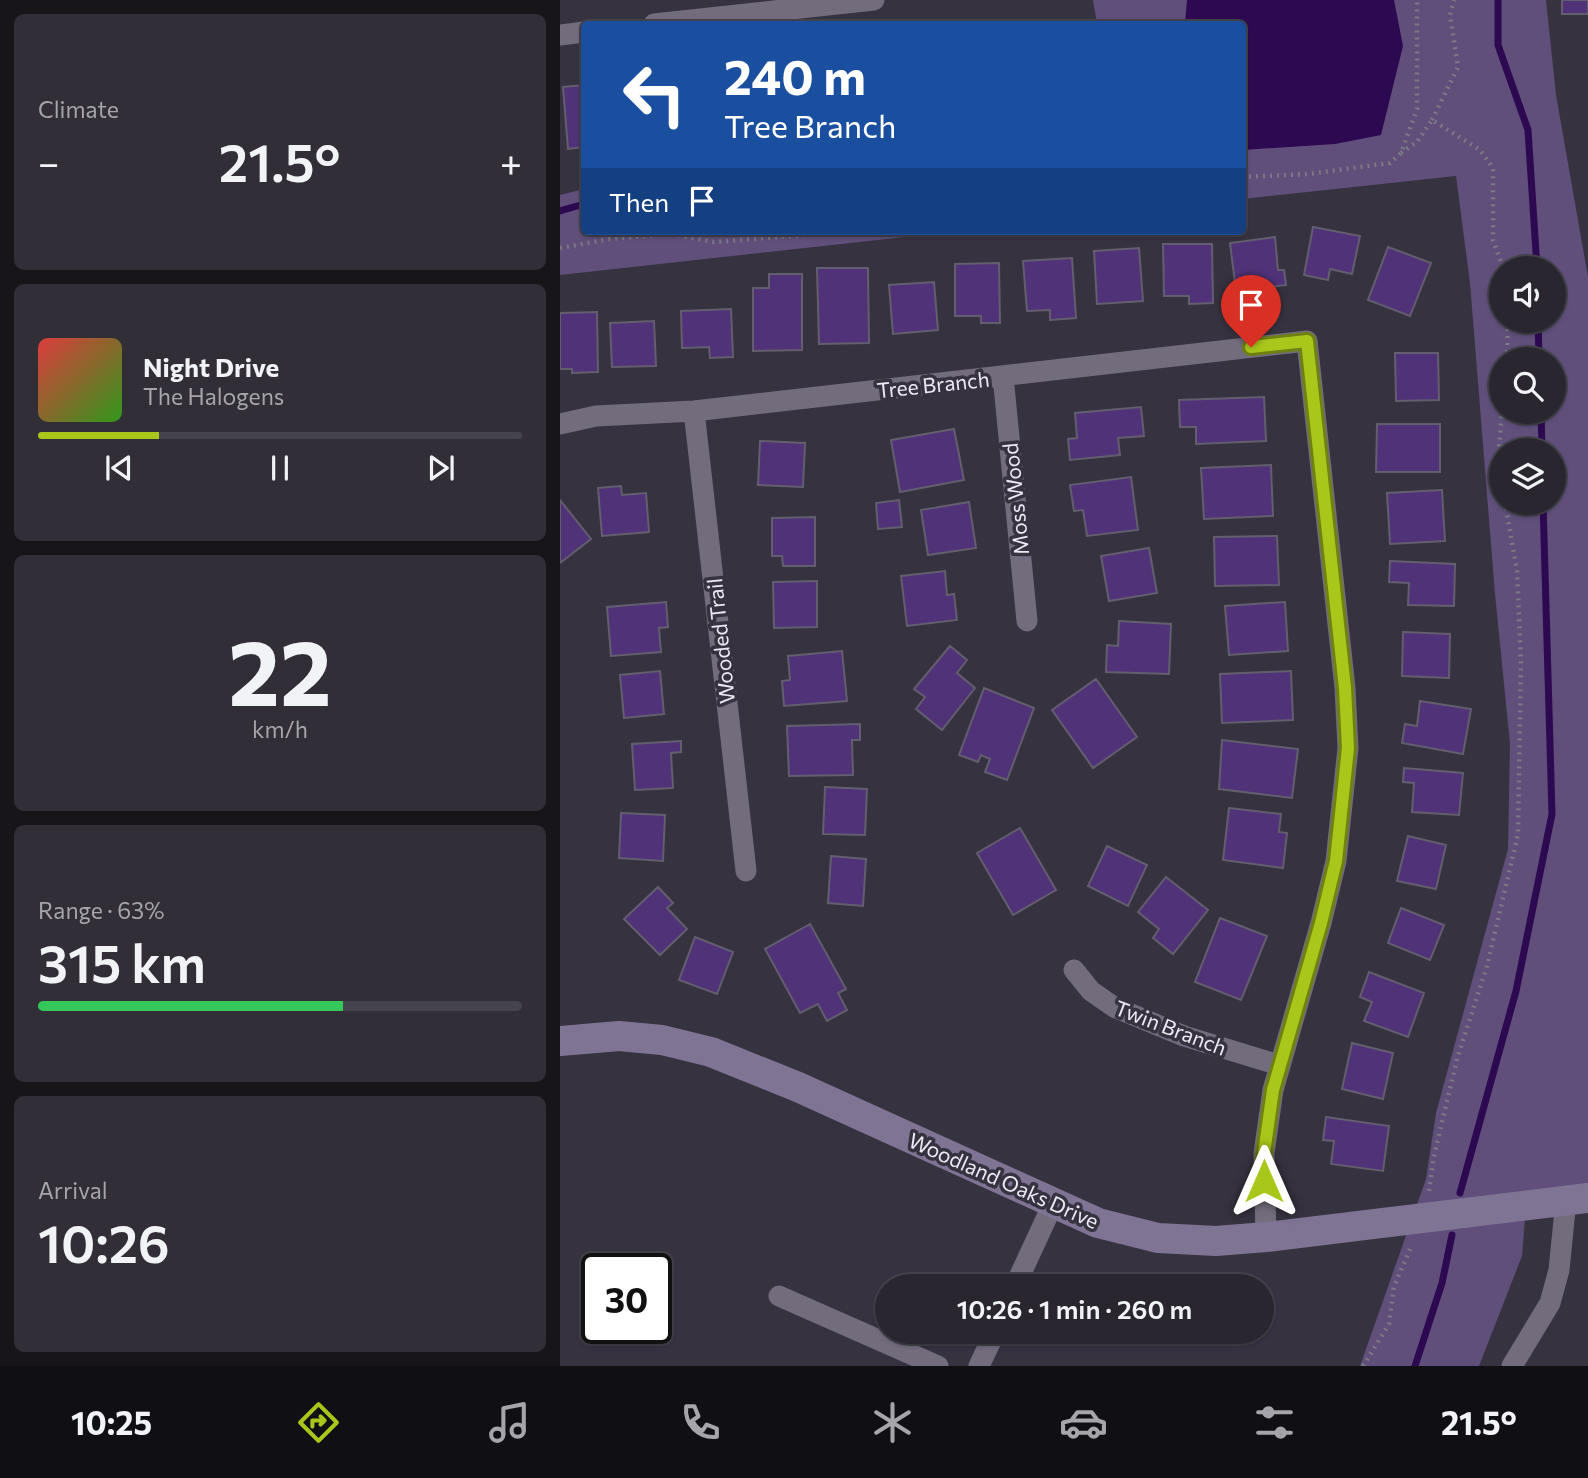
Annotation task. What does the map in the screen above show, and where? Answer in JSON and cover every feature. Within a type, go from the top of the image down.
[{"type":"street","points":[[682,21],[874,0]]},
{"type":"street","points":[[560,35],[581,32]]},
{"type":"street","name":"Tree Branch","points":[[560,424],[596,416],[694,411],[1307,341],[1343,674],[1348,748],[1336,861],[1321,923],[1279,1065]]},
{"type":"street","name":"Moss Wood","points":[[1003,376],[1027,621]]},
{"type":"street","name":"Wooded Trail","points":[[694,411],[746,871]]},
{"type":"street","name":"Twin Branch","points":[[1074,970],[1091,991],[1114,1007],[1184,1035],[1279,1065]]},
{"type":"street","name":"Woodland Oaks Drive","points":[[560,1041],[619,1036],[662,1041],[711,1052],[798,1087],[1052,1204],[1098,1223],[1158,1238],[1216,1241],[1266,1237],[1577,1199]]},
{"type":"street","points":[[1266,1237],[1264,1153],[1279,1065]]},
{"type":"street","points":[[1512,1366],[1550,1303],[1577,1199]]},
{"type":"street","points":[[1020,1274],[1052,1204]]},
{"type":"street","points":[[779,1296],[938,1366]]},
{"type":"street","points":[[979,1366],[989,1344]]},
{"type":"path","points":[[1401,153],[1417,108],[1417,0]]},
{"type":"path","points":[[1246,177],[1308,174],[1390,163],[1417,142],[1432,120],[1458,67],[1451,15],[1454,0]]},
{"type":"path","points":[[1432,120],[1480,150],[1493,168],[1493,240],[1499,256]]},
{"type":"path","points":[[560,248],[610,239],[659,235]]},
{"type":"path","points":[[676,235],[713,242],[805,235]]},
{"type":"path","points":[[1363,1366],[1389,1324],[1394,1286],[1425,1217],[1434,1156],[1454,1071],[1487,966],[1518,834],[1521,650],[1517,571],[1507,515]]},
{"type":"shaded area","points":[[1093,0],[1546,0],[1556,95],[1588,277],[1588,1198],[1526,1205],[1522,1256],[1479,1366],[1360,1366],[1426,1179],[1436,1113],[1508,849],[1510,744],[1495,594],[1470,283],[1456,176],[1246,199],[1246,21],[1096,21]]},
{"type":"shaded area","points":[[1187,0],[1394,0],[1403,46],[1381,135],[1335,144],[1246,150],[1246,21],[1185,21]]},
{"type":"shaded area","points":[[581,190],[581,235],[923,235],[560,275],[560,195]]},
{"type":"building","points":[[1562,0],[1588,0],[1588,14],[1562,14]]},
{"type":"building","points":[[581,85],[581,147],[568,149],[563,87]]},
{"type":"building","points":[[1313,227],[1360,236],[1352,274],[1330,269],[1328,280],[1304,275]]},
{"type":"building","points":[[1275,237],[1278,270],[1284,270],[1286,285],[1236,291],[1230,243]]},
{"type":"building","points":[[1163,244],[1212,244],[1213,303],[1189,304],[1189,296],[1164,296]]},
{"type":"building","points":[[1388,247],[1431,263],[1410,316],[1368,300]]},
{"type":"building","points":[[1139,248],[1143,301],[1097,304],[1094,251]]},
{"type":"building","points":[[1072,258],[1076,318],[1050,320],[1050,310],[1027,311],[1023,261]]},
{"type":"building","points":[[999,263],[1000,323],[981,323],[981,316],[955,316],[955,264]]},
{"type":"building","points":[[817,268],[868,268],[869,343],[819,344]]},
{"type":"building","points":[[769,274],[802,274],[802,350],[753,351],[753,288],[769,288]]},
{"type":"building","points":[[934,282],[938,330],[893,334],[889,285]]},
{"type":"building","points":[[731,309],[733,357],[710,358],[709,347],[682,348],[681,311]]},
{"type":"building","points":[[597,312],[598,372],[572,373],[572,369],[560,369],[560,313]]},
{"type":"building","points":[[654,321],[656,366],[612,367],[610,323]]},
{"type":"building","points":[[1395,353],[1438,353],[1439,400],[1396,401]]},
{"type":"building","points":[[1264,397],[1266,441],[1196,444],[1196,427],[1180,427],[1179,400]]},
{"type":"building","points":[[1141,407],[1144,436],[1118,438],[1120,455],[1070,460],[1068,439],[1077,438],[1075,413]]},
{"type":"building","points":[[1377,424],[1440,424],[1440,472],[1376,472]]},
{"type":"building","points":[[954,429],[964,480],[900,492],[891,440]]},
{"type":"building","points":[[760,441],[805,443],[803,487],[758,485]]},
{"type":"building","points":[[1271,465],[1273,516],[1204,519],[1201,468]]},
{"type":"building","points":[[1131,477],[1138,530],[1087,536],[1083,510],[1074,511],[1070,485]]},
{"type":"building","points":[[621,486],[622,495],[646,493],[649,532],[602,536],[598,488]]},
{"type":"building","points":[[1442,490],[1445,541],[1390,544],[1387,493]]},
{"type":"building","points":[[560,500],[591,539],[560,563]]},
{"type":"building","points":[[899,500],[902,527],[878,529],[876,503]]},
{"type":"building","points":[[969,502],[976,548],[928,555],[921,510]]},
{"type":"building","points":[[815,517],[815,566],[783,566],[782,556],[772,556],[772,518]]},
{"type":"building","points":[[1277,536],[1279,585],[1215,586],[1214,537]]},
{"type":"building","points":[[1149,548],[1157,593],[1109,601],[1101,556]]},
{"type":"building","points":[[1390,561],[1455,564],[1454,606],[1408,605],[1409,583],[1389,582]]},
{"type":"building","points":[[945,571],[947,595],[954,594],[957,620],[907,626],[901,576]]},
{"type":"building","points":[[817,581],[817,627],[774,628],[773,582]]},
{"type":"building","points":[[666,602],[668,627],[659,628],[661,652],[611,656],[607,607]]},
{"type":"building","points":[[1285,602],[1288,651],[1229,655],[1225,606]]},
{"type":"building","points":[[1119,621],[1171,624],[1169,674],[1106,672],[1107,645],[1118,646]]},
{"type":"building","points":[[1403,632],[1450,634],[1449,678],[1402,676]]},
{"type":"building","points":[[950,646],[967,660],[957,673],[975,688],[942,730],[916,709],[925,697],[914,689]]},
{"type":"building","points":[[842,651],[847,701],[784,706],[782,681],[790,680],[788,656]]},
{"type":"building","points":[[660,671],[664,714],[624,718],[620,675]]},
{"type":"building","points":[[1291,671],[1293,720],[1222,723],[1220,674]]},
{"type":"building","points":[[1096,679],[1137,737],[1093,768],[1052,710]]},
{"type":"building","points":[[984,688],[1034,708],[1007,780],[985,772],[990,759],[981,755],[978,762],[959,755]]},
{"type":"building","points":[[1420,701],[1471,709],[1463,754],[1402,743],[1405,724],[1417,726]]},
{"type":"building","points":[[860,724],[860,740],[852,740],[853,775],[789,776],[787,726]]},
{"type":"building","points":[[1222,740],[1298,749],[1292,798],[1219,789]]},
{"type":"building","points":[[681,741],[681,752],[671,753],[673,788],[635,790],[632,744]]},
{"type":"building","points":[[1404,768],[1463,773],[1459,815],[1412,812],[1414,783],[1403,782]]},
{"type":"building","points":[[825,787],[867,789],[865,835],[823,834]]},
{"type":"building","points":[[1229,808],[1281,814],[1279,832],[1287,833],[1283,868],[1223,860]]},
{"type":"building","points":[[621,813],[665,815],[663,861],[619,858]]},
{"type":"building","points":[[1020,828],[1056,890],[1013,915],[977,853]]},
{"type":"building","points":[[1408,836],[1446,845],[1436,889],[1397,881]]},
{"type":"building","points":[[1107,846],[1147,865],[1128,906],[1088,886]]},
{"type":"building","points":[[831,856],[866,859],[863,906],[828,903]]},
{"type":"building","points":[[1166,877],[1208,910],[1173,954],[1153,938],[1159,929],[1138,912]]},
{"type":"building","points":[[658,887],[673,903],[667,908],[687,929],[660,955],[624,919]]},
{"type":"building","points":[[1401,908],[1444,925],[1430,960],[1388,943]]},
{"type":"building","points":[[1220,918],[1267,936],[1241,1000],[1195,982]]},
{"type":"building","points":[[810,924],[846,989],[838,993],[847,1010],[827,1021],[818,1004],[800,1013],[765,949]]},
{"type":"building","points":[[695,937],[733,952],[717,994],[679,980]]},
{"type":"building","points":[[1369,972],[1424,993],[1408,1037],[1364,1021],[1372,1002],[1360,997]]},
{"type":"building","points":[[1352,1043],[1393,1053],[1383,1099],[1342,1089]]},
{"type":"building","points":[[1326,1117],[1389,1126],[1383,1171],[1331,1164],[1334,1141],[1323,1140]]},
{"type":"waterway","points":[[1498,0],[1498,45],[1528,130],[1536,256]]},
{"type":"waterway","points":[[560,211],[581,205]]},
{"type":"waterway","points":[[1538,333],[1539,347]]},
{"type":"waterway","points":[[1541,424],[1542,438]]},
{"type":"waterway","points":[[1460,1193],[1516,991],[1552,814],[1543,515]]},
{"type":"waterway","points":[[1415,1366],[1442,1283],[1452,1235]]},
{"type":"route","points":[[1251,347],[1307,341],[1345,688],[1348,748],[1336,861],[1273,1090],[1264,1153],[1264,1181]]}]
